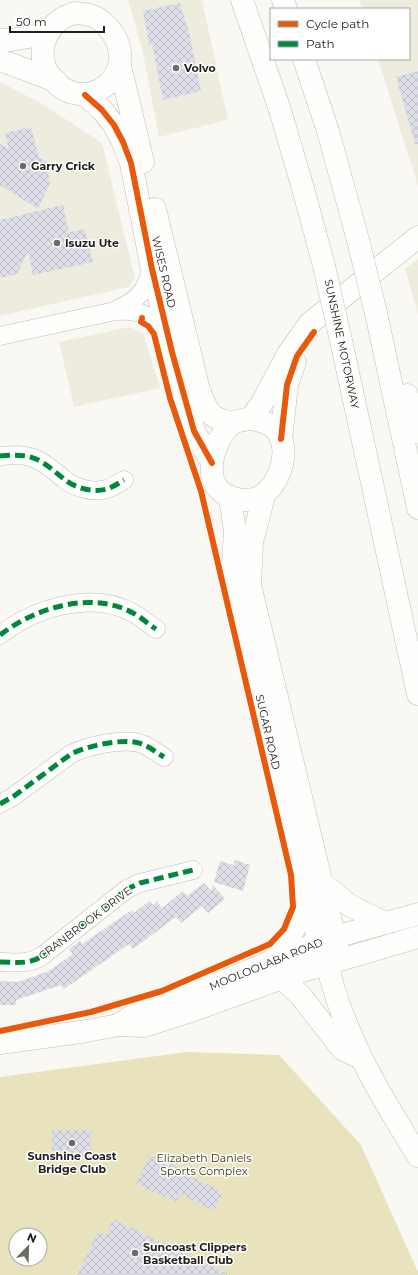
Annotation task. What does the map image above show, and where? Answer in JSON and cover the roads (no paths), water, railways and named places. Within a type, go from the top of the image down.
[{"type":"main road","name":"SUNSHINE MOTORWAY","points":[[242,0],[280,110],[324,266],[418,694]]},
{"type":"main road","points":[[75,13],[88,14],[100,19],[116,38],[120,52],[120,66],[110,84],[85,95],[73,93],[64,88],[48,72],[44,62],[42,50],[46,34],[51,27],[62,18],[75,13]]},
{"type":"main road","points":[[0,40],[12,40],[46,34]]},
{"type":"main road","points":[[0,60],[56,81]]},
{"type":"main road","points":[[304,60],[330,139],[358,240],[376,313],[418,508]]},
{"type":"main road","name":"WISES ROAD","points":[[120,66],[199,390],[208,412],[219,421],[241,421]]},
{"type":"main road","name":"WISES ROAD","points":[[85,95],[102,110],[114,125],[131,163],[152,269],[172,352],[194,431],[212,463]]},
{"type":"main road","points":[[314,332],[297,356],[287,385],[281,439],[283,455],[281,468],[274,484],[264,496],[247,501],[230,497],[217,487],[212,472],[215,448],[223,433],[241,421],[262,403],[288,354],[310,323],[418,237]]},
{"type":"main road","points":[[388,370],[407,395],[418,432]]},
{"type":"main road","points":[[241,421],[264,421],[275,429],[281,439]]},
{"type":"main road","name":"SUGAR ROAD","points":[[264,496],[252,542],[250,585],[315,891]]},
{"type":"main road","name":"SUGAR ROAD","points":[[230,497],[235,531],[232,582],[327,940],[334,961],[340,1009],[360,1057],[384,1101],[418,1156]]},
{"type":"main road","points":[[360,1057],[342,1049],[278,969],[281,945],[294,929],[315,891],[334,891],[351,906],[385,923]]},
{"type":"main road","name":"MOOLOOLABA ROAD","points":[[0,1043],[81,1032],[118,1025],[144,1026],[191,1011],[278,969],[327,940],[418,914]]},
{"type":"main road","name":"MOOLOOLABA ROAD","points":[[278,969],[334,961],[418,937]]},
{"type":"street","points":[[115,311],[137,299],[144,290],[152,269]]},
{"type":"street","points":[[314,332],[348,294]]},
{"type":"street","points":[[0,336],[115,311],[128,310],[149,316],[159,326],[172,352]]},
{"type":"street","points":[[0,456],[22,456],[38,460],[65,481],[80,488],[98,490],[108,489],[124,480]]},
{"type":"street","points":[[0,635],[32,616],[53,608],[92,602],[112,605],[133,613],[156,629]]},
{"type":"street","points":[[0,804],[14,796],[71,754],[81,749],[126,741],[148,747],[164,757]]},
{"type":"street","name":"CRANBROOK DRIVE","points":[[0,962],[24,963],[34,961],[127,889],[140,883],[193,870]]},
{"type":"place","name":"Volvo","points":[[176,68]]},
{"type":"place","name":"Garry Crick","points":[[23,166]]},
{"type":"place","name":"Isuzu Ute","points":[[57,243]]},
{"type":"place","name":"Sunshine Coast Bridge Club","points":[[72,1143]]},
{"type":"place","name":"Suncoast Clippers Basketball Club","points":[[135,1253]]},
{"type":"park label","name":"Elizabeth Daniels Sports Complex","points":[[204,1164]]}]
